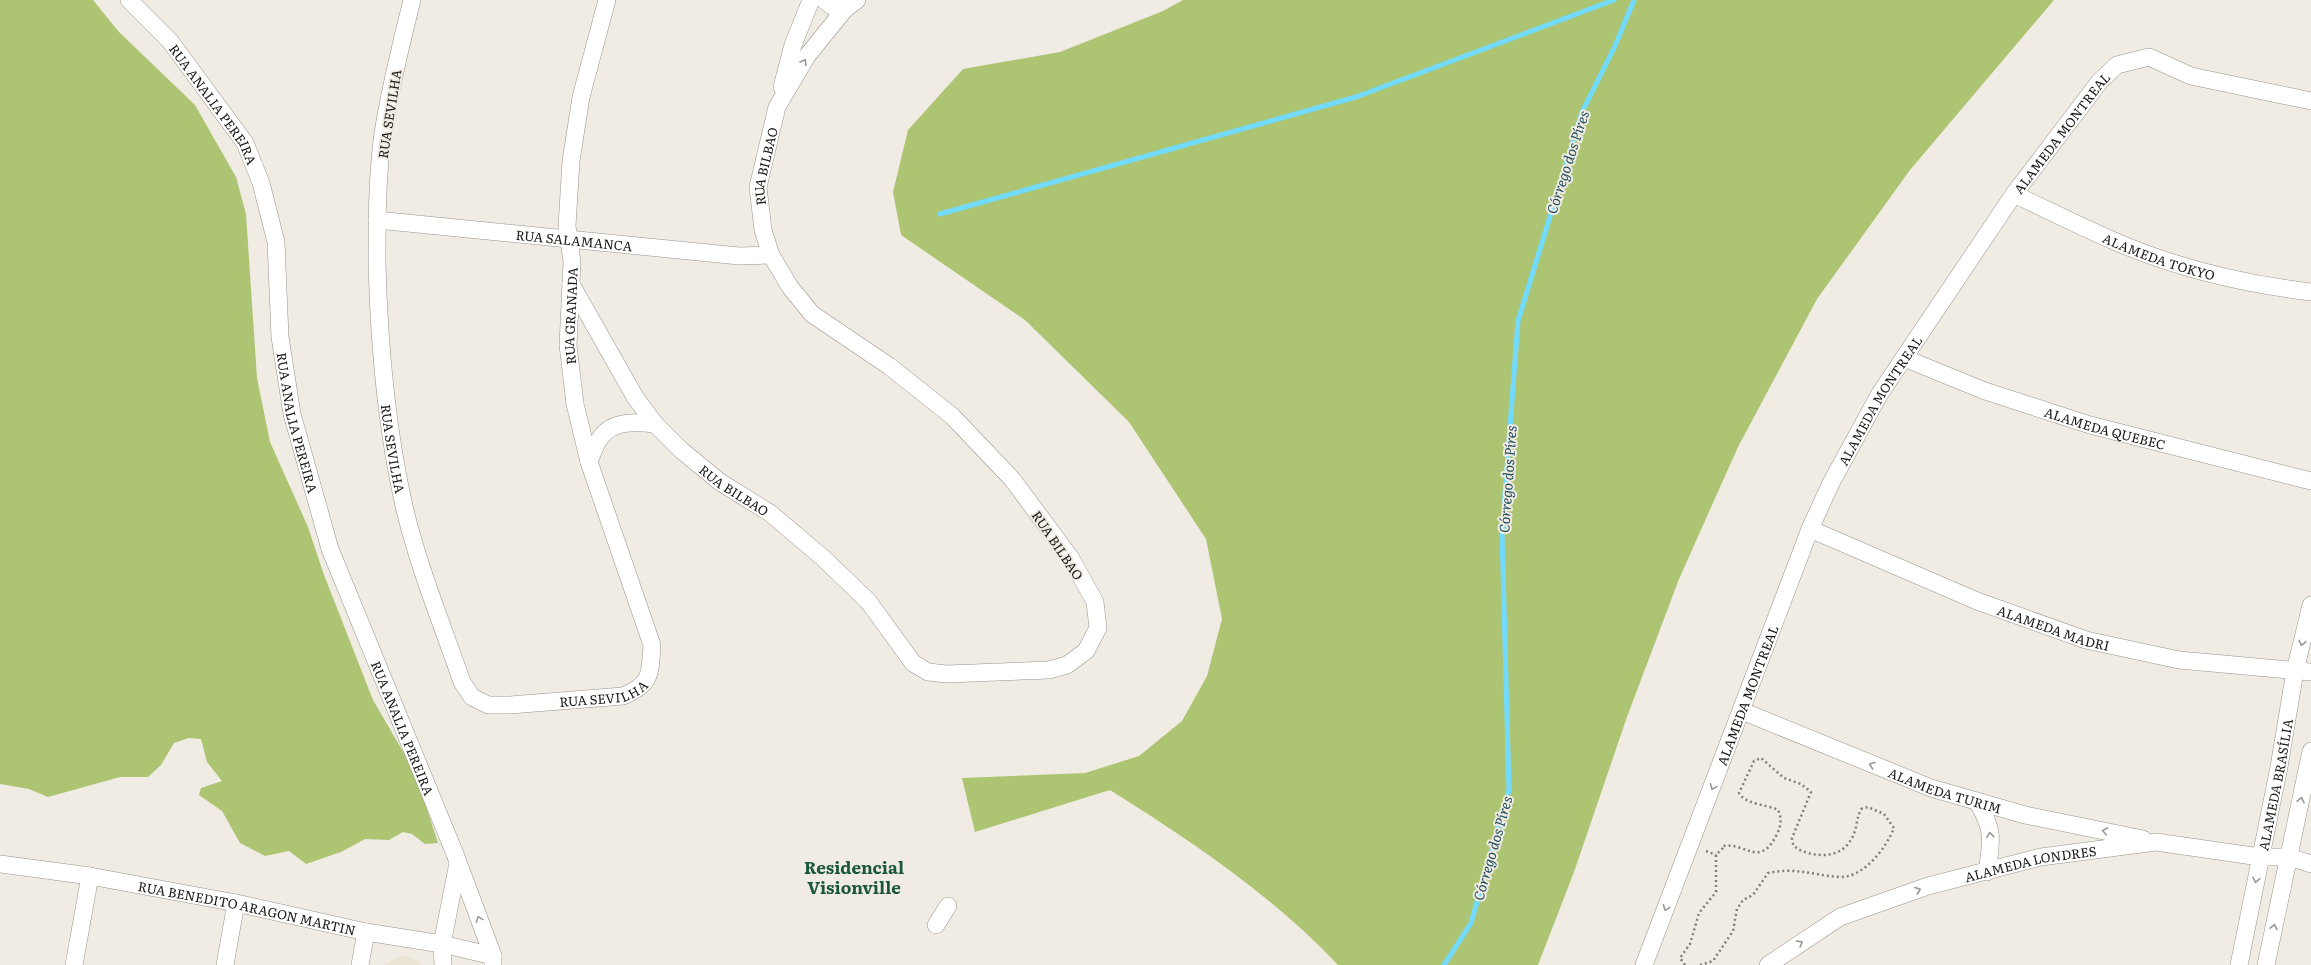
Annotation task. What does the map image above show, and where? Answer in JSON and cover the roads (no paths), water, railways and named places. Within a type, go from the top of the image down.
[{"type":"street","name":"RUA ANALIA PEREIRA","points":[[129,0],[170,41],[245,143],[262,183],[276,242],[280,337],[292,414],[330,549],[458,863],[493,960]]},
{"type":"street","name":"RUA SEVILHA","points":[[412,0],[400,46],[383,135],[377,220],[378,313],[388,426],[404,506],[422,569],[462,682],[472,697],[488,705],[510,705],[623,696],[640,689],[650,673]]},
{"type":"street","name":"RUA GRANADA","points":[[607,0],[581,97],[571,161],[567,226],[570,241],[572,284],[568,345],[575,404],[589,462],[652,645],[650,673]]},
{"type":"street","points":[[777,107],[793,45],[811,0]]},
{"type":"street","points":[[824,0],[832,7],[851,4]]},
{"type":"street","name":"RUA BILBAO","points":[[572,284],[631,391],[656,424],[682,450],[720,482],[770,512],[822,557],[868,601],[913,663],[928,672],[947,674],[1049,670],[1067,665],[1086,652],[1098,628],[1094,602],[1070,558],[1012,479],[952,416],[889,366],[812,314],[790,287],[771,254],[763,230],[758,187],[777,107],[807,56],[851,4]]},
{"type":"street","name":"ALAMEDA MONTREAL","points":[[1644,965],[1742,712],[1810,529],[1831,483],[1875,402],[2014,194],[2100,82],[2118,65],[2149,57],[2191,76],[2311,101]]},
{"type":"street","name":"ALAMEDA TOKYO","points":[[2014,194],[2115,241],[2207,273],[2278,288],[2311,292]]},
{"type":"street","name":"RUA SALAMANCA","points":[[377,220],[570,241],[750,257],[771,254]]},
{"type":"street","name":"ALAMEDA QUEBEC","points":[[1904,358],[1985,391],[2090,426],[2311,480]]},
{"type":"street","points":[[589,462],[601,436],[615,427],[631,421],[656,424]]},
{"type":"street","name":"ALAMEDA MADRI","points":[[1810,529],[1977,601],[2086,640],[2179,660],[2303,671]]},
{"type":"street","name":"ALAMEDA BRASÍLIA","points":[[2239,965],[2279,767],[2303,671],[2311,605]]},
{"type":"street","name":"ALAMEDA TURIM","points":[[1742,712],[1931,788],[2025,814],[2156,842]]},
{"type":"street","points":[[2266,965],[2311,751]]},
{"type":"street","points":[[1976,801],[1989,821],[1991,844],[1987,872]]},
{"type":"street","name":"ALAMEDA LONDRES","points":[[1768,965],[1788,959],[1840,917],[1928,886],[2041,857],[2156,842],[2260,857],[2289,857],[2311,864]]},
{"type":"street","points":[[443,965],[442,944],[458,863]]},
{"type":"street","name":"RUA BENEDITO ARAGON MARTIN","points":[[0,864],[90,876],[236,904],[366,932],[442,944],[493,960]]},
{"type":"street","points":[[74,965],[90,876]]},
{"type":"street","points":[[225,965],[236,904]]},
{"type":"street","points":[[936,926],[948,906]]},
{"type":"street","points":[[360,965],[366,932]]},
{"type":"waterway","points":[[940,214],[1356,97],[1614,0]]},
{"type":"waterway","name":"Córrego dos Píres","points":[[1444,965],[1471,923],[1509,790],[1502,533],[1518,321],[1582,112],[1615,46],[1634,0]]},
{"type":"district","name":"Residencial Visionville","points":[[854,876]]}]
